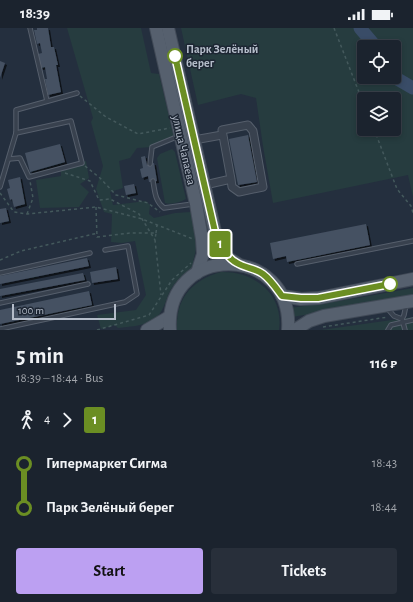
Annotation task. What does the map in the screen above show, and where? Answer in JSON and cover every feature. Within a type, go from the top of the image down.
[{"type":"main road","name":"улица Чапаева","points":[[156,28],[196,204],[203,244],[197,273]]},
{"type":"main road","name":"улица Чапаева","points":[[168,28],[216,236],[228,258],[238,264]]},
{"type":"main road","points":[[170,330],[169,317],[174,300],[183,284],[197,273],[210,266],[238,264],[251,268],[272,282],[282,296],[287,313],[288,330]]},
{"type":"main road","points":[[282,296],[318,298],[413,279]]},
{"type":"main road","points":[[295,330],[309,321],[324,316],[410,302]]},
{"type":"main road","points":[[147,330],[169,317]]},
{"type":"street","points":[[248,125],[253,131],[263,187],[239,192],[232,187],[231,179],[222,130],[248,125]]},
{"type":"street","points":[[194,140],[222,135]]},
{"type":"street","points":[[205,185],[231,179]]},
{"type":"lane","points":[[30,28],[47,101]]},
{"type":"lane","points":[[0,187],[16,133],[16,110],[77,94]]},
{"type":"lane","points":[[9,159],[20,158],[30,177],[82,163],[71,121],[16,133]]},
{"type":"lane","points":[[150,164],[152,147],[180,136]]},
{"type":"lane","points":[[153,181],[156,199],[164,208],[196,204]]},
{"type":"lane","points":[[297,264],[413,241]]},
{"type":"lane","points":[[0,329],[125,302],[137,294],[128,246],[105,250]]},
{"type":"lane","points":[[0,273],[90,253]]},
{"type":"lane","points":[[0,303],[88,284]]},
{"type":"lane","points":[[405,330],[403,320],[410,302]]},
{"type":"lane","points":[[386,306],[394,316],[403,320]]},
{"type":"lane","points":[[388,330],[391,325],[403,320],[413,320]]},
{"type":"path","points":[[334,28],[359,92]]},
{"type":"path","points":[[77,94],[106,117],[138,134],[171,127]]},
{"type":"path","points":[[377,136],[397,189],[411,206],[413,213]]},
{"type":"path","points":[[82,163],[100,178],[116,195],[148,203],[159,212],[165,212]]},
{"type":"path","points":[[64,173],[90,181],[99,200],[110,199],[139,214],[155,240]]},
{"type":"path","points":[[27,214],[33,198],[30,177]]},
{"type":"path","points":[[0,193],[14,212],[27,214],[96,207],[142,219],[197,240]]},
{"type":"path","points":[[156,233],[157,225]]},
{"type":"path","points":[[0,260],[21,251],[98,233]]},
{"type":"path","points":[[97,330],[143,318],[149,315],[172,280],[193,261]]},
{"type":"path","points":[[316,328],[394,316]]},
{"type":"green space","points":[[67,28],[141,28],[151,73],[159,74],[174,138],[152,147],[137,148],[130,158],[119,161],[123,188],[110,192],[113,205],[146,201],[150,205],[149,214],[154,218],[175,213],[191,212],[196,237],[196,249],[193,261],[195,265],[179,279],[171,289],[158,315],[149,322],[137,326],[118,328],[115,325],[101,329],[97,315],[136,310],[146,295],[135,241],[122,243],[111,242],[112,214],[104,212],[96,189],[103,166],[91,122],[93,118]]},
{"type":"green space","points":[[181,28],[413,28],[413,197],[408,175],[273,203],[256,98],[241,94],[198,105]]},
{"type":"green space","points":[[172,149],[175,152],[186,199],[176,203],[167,204],[165,203],[157,158],[160,154]]},
{"type":"green space","points":[[86,161],[89,178],[80,184],[89,192],[79,207],[40,208],[36,180],[61,176],[61,167]]},
{"type":"green space","points":[[221,272],[245,276],[255,280],[264,287],[272,296],[277,306],[279,330],[177,330],[179,309],[187,292],[202,280]]},
{"type":"green space","points":[[413,288],[413,297],[292,317],[290,308],[352,299]]},
{"type":"green space","points":[[413,317],[413,330],[321,330]]},
{"type":"building","points":[[37,28],[48,28],[51,47],[54,47],[58,65],[56,65],[61,92],[48,95],[45,79],[47,79],[45,67],[41,68],[38,54],[42,53],[40,43],[37,44],[34,30],[37,30]]},
{"type":"building","points":[[0,61],[5,63],[0,78]]},
{"type":"building","points":[[248,135],[257,182],[238,185],[229,139]]},
{"type":"building","points":[[60,144],[65,162],[30,172],[25,153]]},
{"type":"building","points":[[145,156],[147,165],[154,163],[157,181],[149,182],[148,176],[142,178],[140,169],[143,168],[141,157]]},
{"type":"building","points":[[20,177],[25,204],[14,207],[7,189],[10,188],[8,180]]},
{"type":"building","points":[[134,184],[136,193],[126,195],[124,186]]},
{"type":"building","points":[[6,208],[9,221],[0,223],[0,209]]},
{"type":"building","points":[[366,224],[370,245],[287,262],[286,256],[273,259],[270,243]]},
{"type":"building","points":[[87,258],[89,266],[0,284],[0,276]]},
{"type":"building","points":[[116,267],[118,279],[92,283],[90,272]]},
{"type":"building","points":[[83,273],[85,280],[0,296],[0,289]]},
{"type":"building","points":[[89,291],[92,305],[0,324],[0,310]]},
{"type":"waterway","points":[[360,28],[370,40]]},
{"type":"waterway","points":[[401,81],[413,88]]},
{"type":"bus line","name":"1","points":[[175,56],[216,236],[228,258],[262,274],[272,282],[282,296],[318,298],[390,284]]},
{"type":"place","name":"Парк Зелёный берег","points":[[175,56]]}]
